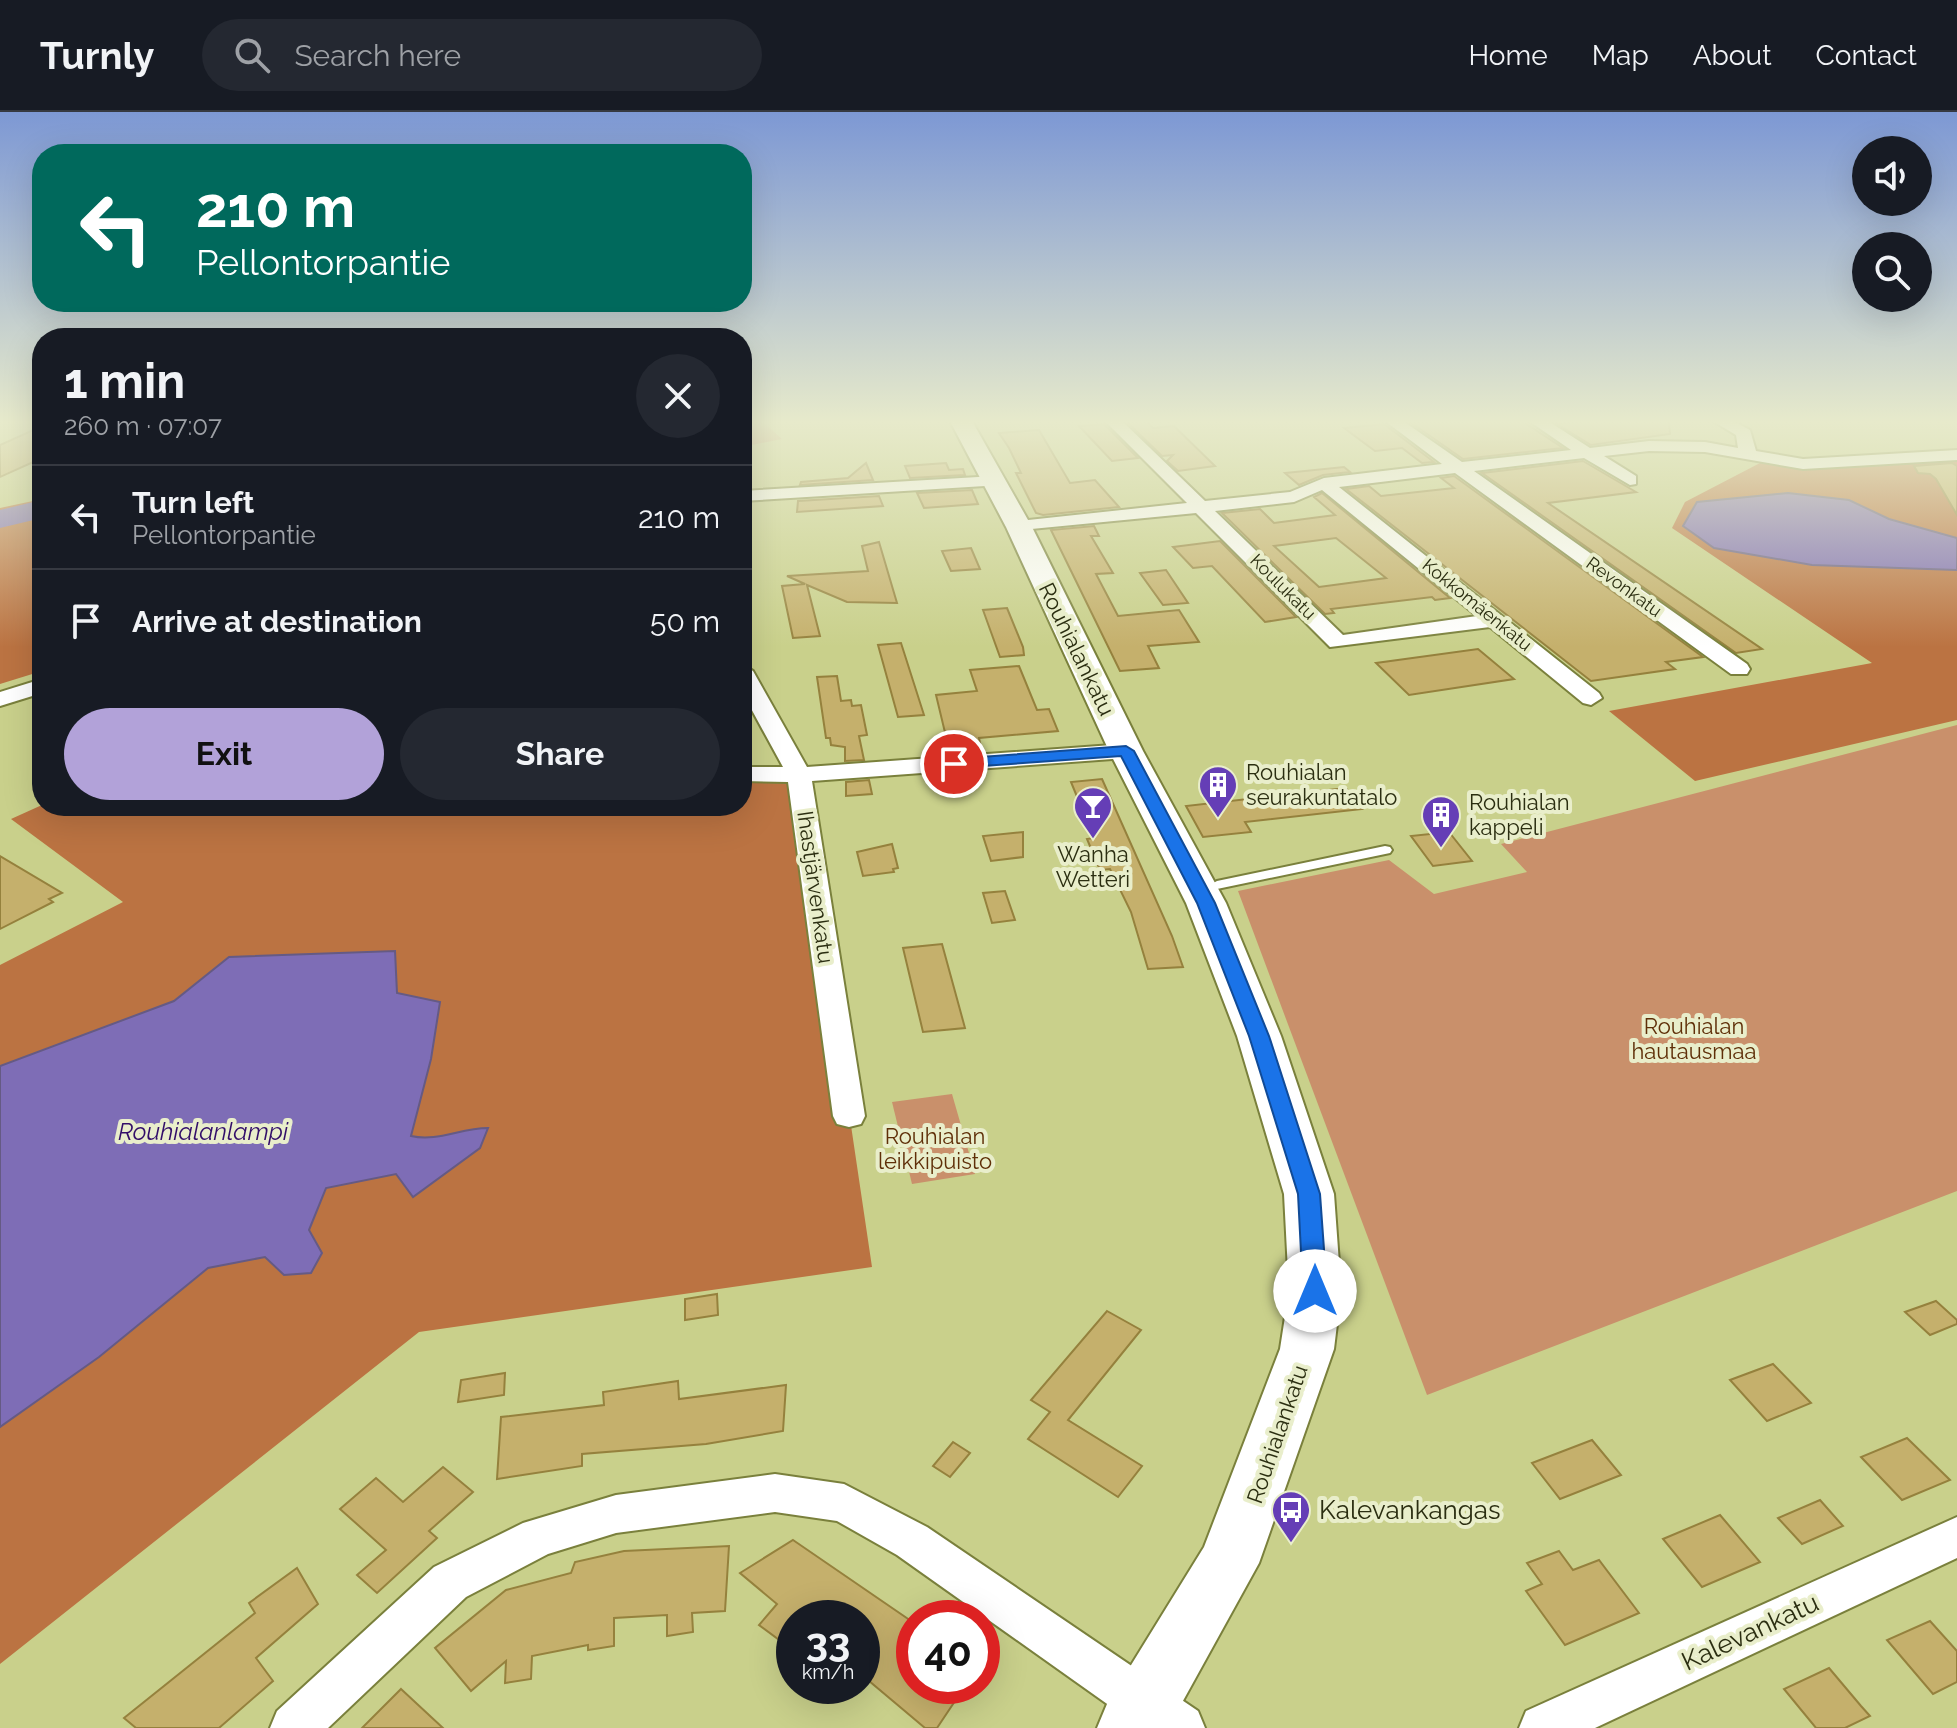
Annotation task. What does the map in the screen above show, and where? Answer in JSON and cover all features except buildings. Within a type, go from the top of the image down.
[{"type":"street","name":"Rouhialankatu","points":[[1003,496],[1126,751],[1206,903],[1259,1036],[1309,1194],[1315,1291],[1307,1349],[1265,1472],[1228,1563],[1153,1720]]},
{"type":"street","name":"Koulukatu","points":[[1190,496],[1338,642],[1496,620]]},
{"type":"street","points":[[1019,527],[1295,496]]},
{"type":"street","name":"Kokkomäenkatu","points":[[1341,496],[1591,698]]},
{"type":"street","name":"Revonkatu","points":[[1498,496],[1739,669]]},
{"type":"street","points":[[0,699],[32,689]]},
{"type":"street","name":"Ihastjärvenkatu","points":[[752,689],[799,775],[849,1116]]},
{"type":"street","points":[[752,774],[799,775],[1126,751]]},
{"type":"street","points":[[294,1728],[450,1582],[538,1537],[616,1514],[775,1493],[844,1503],[912,1541],[1153,1720]]},
{"type":"street","name":"Kalevankatu","points":[[1543,1728],[1957,1537]]},
{"type":"lane","points":[[1217,885],[1385,850]]},
{"type":"green space","name":"Rouhialan hautausmaa","points":[[1957,725],[1957,1191],[1427,1395],[1238,891],[1389,860],[1434,894],[1527,872],[1501,844]]},
{"type":"green space","name":"Rouhialan leikkipuisto","points":[[952,1094],[975,1174],[912,1184],[892,1102]]},
{"type":"shaded area","points":[[1696,496],[1957,496],[1957,538],[1889,519],[1849,500],[1812,565],[1957,570],[1957,720],[1695,781],[1609,711],[1872,663],[1672,528],[1685,502]]},
{"type":"shaded area","points":[[32,501],[32,674],[0,684],[0,508]]},
{"type":"shaded area","points":[[752,774],[799,775],[872,1267],[419,1332],[0,1664],[0,965],[123,902],[11,819],[32,810],[32,816],[752,816]]},
{"type":"water","points":[[1753,496],[1818,496],[1849,500],[1889,519],[1957,538],[1957,570],[1812,565],[1714,548],[1683,526],[1697,502]]},
{"type":"water","name":"Rouhialanlampi","points":[[395,951],[397,993],[440,1002],[431,1059],[411,1136],[440,1136],[488,1128],[480,1148],[413,1197],[396,1174],[326,1188],[309,1230],[322,1253],[311,1273],[284,1275],[265,1257],[208,1268],[99,1357],[0,1427],[0,1066],[174,1001],[229,957]]},
{"type":"waterway","points":[[0,519],[32,511]]},
{"type":"place","name":"Rouhialan seurakuntatalo","points":[[1218,819]]},
{"type":"place","name":"Wanha Wetteri","points":[[1093,840]]},
{"type":"place","name":"Rouhialan kappeli","points":[[1441,849]]},
{"type":"place","name":"Kalevankangas","points":[[1291,1544]]},
{"type":"route","points":[[954,764],[1126,751],[1206,903],[1259,1036],[1309,1194],[1315,1291]]}]
